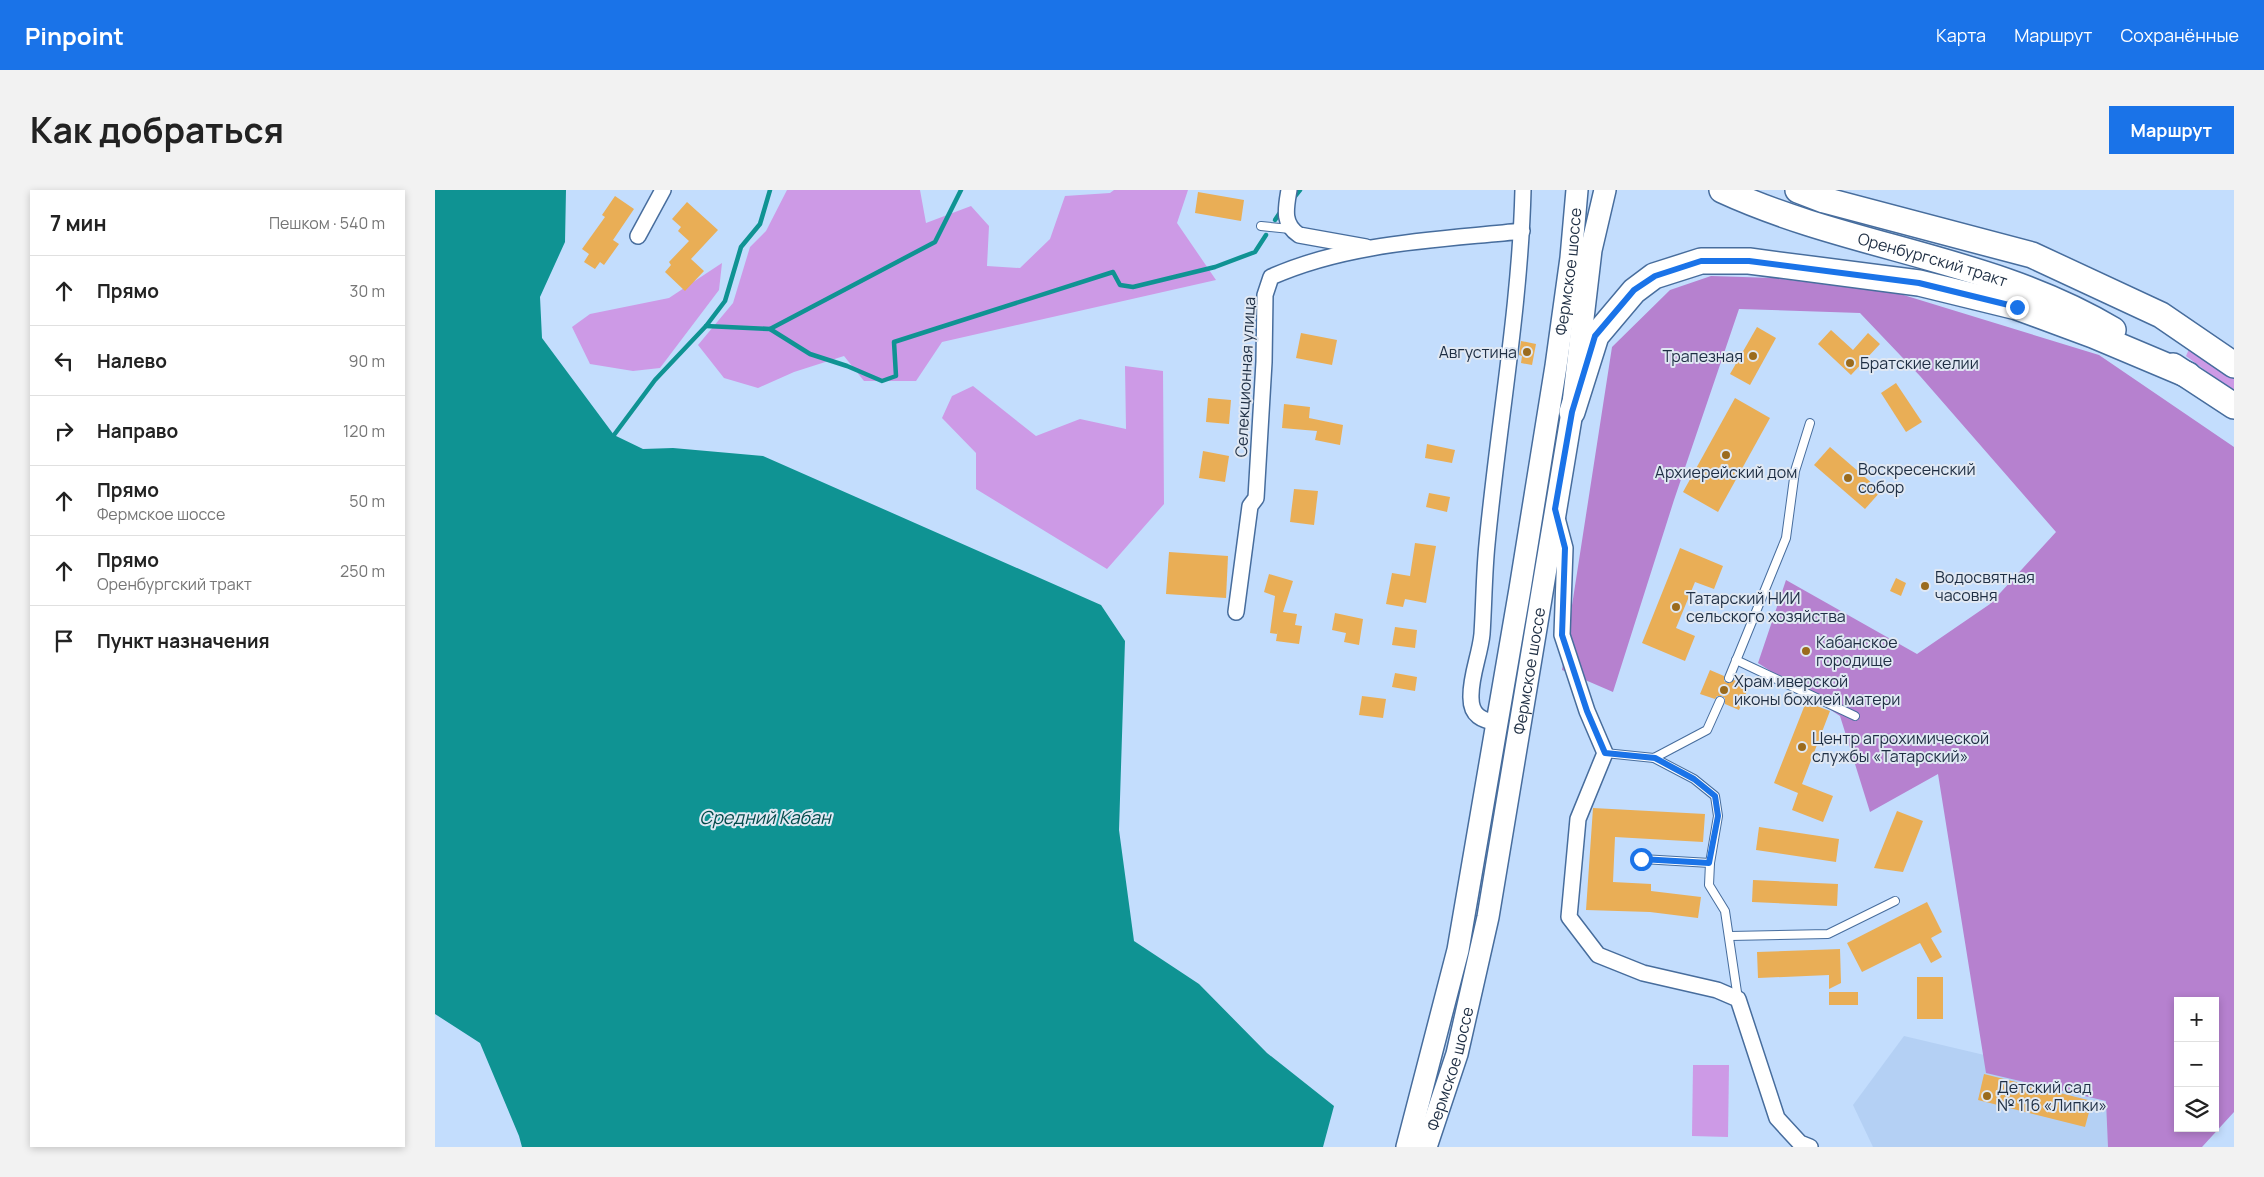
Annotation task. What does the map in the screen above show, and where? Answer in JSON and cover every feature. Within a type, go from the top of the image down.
[{"type":"main road","name":"Фермское шоссе","points":[[1407,1147],[1458,950],[1556,366],[1571,258],[1577,190]]},
{"type":"main road","name":"Фермское шоссе","points":[[1427,1147],[1457,1054],[1488,917],[1572,412],[1591,250],[1605,190]]},
{"type":"main road","name":"Оренбургский тракт","points":[[1722,190],[1762,208],[1826,230],[2003,278],[2080,310],[2188,375],[2234,406]]},
{"type":"main road","name":"Оренбургский тракт","points":[[1798,190],[1825,200],[2031,255],[2161,315],[2234,365]]},
{"type":"main road","name":"Оренбургский тракт","points":[[1572,412],[1595,336],[1634,290],[1655,276],[1701,261],[1749,261],[1919,283],[2017,307],[2093,334],[2188,375]]},
{"type":"street","points":[[638,236],[663,190]]},
{"type":"street","points":[[1289,190],[1286,221],[1290,229],[1299,235],[1370,247],[1522,230]]},
{"type":"street","points":[[1497,723],[1482,720],[1475,712],[1471,698],[1482,637],[1487,544],[1508,376],[1522,230],[1523,190]]},
{"type":"street","name":"Селекционная улица","points":[[1236,612],[1250,506],[1256,498],[1265,295],[1271,277],[1288,270],[1370,247]]},
{"type":"street","points":[[1555,509],[1565,548],[1562,635],[1587,711],[1605,753],[1578,819],[1569,917],[1598,955],[1643,973],[1717,990],[1738,999],[1777,1118],[1800,1143],[1810,1147]]},
{"type":"lane","points":[[1261,226],[1290,229]]},
{"type":"lane","points":[[1729,678],[1786,538],[1795,471],[1810,422]]},
{"type":"lane","points":[[1737,660],[1855,716]]},
{"type":"lane","points":[[1655,758],[1707,730],[1720,701]]},
{"type":"lane","points":[[1605,753],[1655,758],[1694,779],[1715,796],[1718,816],[1709,863],[1709,885],[1725,911],[1738,999]]},
{"type":"lane","points":[[1641,859],[1709,863]]},
{"type":"lane","points":[[1730,936],[1828,934],[1895,901]]},
{"type":"shaded area","points":[[787,190],[920,190],[926,223],[971,206],[989,226],[987,266],[1020,268],[1050,239],[1065,196],[1110,193],[1114,190],[1188,190],[1177,223],[1216,280],[942,342],[916,381],[864,381],[844,356],[794,372],[758,388],[724,378],[698,345],[733,303],[750,247],[766,231]]},
{"type":"shaded area","points":[[722,263],[719,290],[660,368],[633,371],[590,364],[572,327],[590,314],[669,298]]},
{"type":"shaded area","points":[[1711,276],[1774,278],[1897,293],[2099,355],[2234,447],[2234,1112],[2219,1128],[2219,997],[2174,997],[2174,1132],[2216,1132],[2202,1147],[2108,1147],[2106,1101],[1986,1073],[1938,774],[1870,812],[1840,716],[1758,663],[1786,580],[1917,654],[1990,604],[2056,532],[1920,376],[1860,313],[1739,309],[1674,500],[1613,692],[1562,670],[1612,347],[1670,290]]},
{"type":"shaded area","points":[[2190,347],[2234,379],[2234,392],[2186,356]]},
{"type":"shaded area","points":[[1125,366],[1163,371],[1164,504],[1107,569],[976,489],[976,453],[942,418],[952,396],[973,386],[1036,436],[1080,419],[1126,429]]},
{"type":"shaded area","name":"Детский сад № 116 «Липки»","points":[[1904,1036],[2116,1086],[2108,1147],[1873,1147],[1853,1105]]},
{"type":"shaded area","points":[[1693,1065],[1729,1065],[1728,1137],[1692,1136]]},
{"type":"water","name":"Средний Кабан","points":[[435,190],[566,190],[565,242],[540,297],[542,338],[614,435],[643,449],[673,448],[763,456],[1101,605],[1125,641],[1119,830],[1134,941],[1199,984],[1267,1053],[1334,1106],[1323,1147],[522,1147],[480,1043],[435,1014]]},
{"type":"building","points":[[1198,192],[1244,200],[1241,221],[1195,213]]},
{"type":"building","points":[[615,196],[634,209],[613,240],[619,244],[604,265],[600,262],[595,269],[584,262],[589,254],[582,249],[605,217],[602,215]]},
{"type":"building","points":[[687,202],[718,230],[691,259],[704,271],[685,291],[665,272],[671,265],[669,262],[689,241],[678,231],[681,227],[672,219]]},
{"type":"building","name":"Трапезная","points":[[1757,327],[1776,338],[1750,385],[1730,374]]},
{"type":"building","name":"Братские келии","points":[[1831,330],[1853,350],[1868,333],[1880,344],[1851,375],[1818,344]]},
{"type":"building","points":[[1301,333],[1337,340],[1332,365],[1296,358]]},
{"type":"building","points":[[1521,341],[1536,344],[1532,365],[1521,363],[1522,356],[1519,355]]},
{"type":"building","points":[[1896,383],[1922,422],[1906,432],[1881,393]]},
{"type":"building","points":[[1208,398],[1231,400],[1229,424],[1206,422]]},
{"type":"building","name":"Архиерейский дом","points":[[1735,398],[1770,418],[1718,512],[1683,492]]},
{"type":"building","points":[[1284,404],[1310,407],[1309,418],[1343,425],[1340,445],[1315,440],[1317,431],[1282,428]]},
{"type":"building","points":[[1427,444],[1455,450],[1452,463],[1425,458]]},
{"type":"building","name":"Воскресенский собор","points":[[1830,447],[1881,491],[1865,509],[1814,465]]},
{"type":"building","points":[[1203,451],[1229,456],[1225,482],[1199,478]]},
{"type":"building","points":[[1294,489],[1318,491],[1314,525],[1290,522]]},
{"type":"building","points":[[1429,493],[1450,497],[1447,512],[1426,507]]},
{"type":"building","points":[[1415,543],[1436,546],[1426,603],[1405,599],[1403,607],[1386,604],[1392,573],[1410,576]]},
{"type":"building","points":[[1680,548],[1723,566],[1714,589],[1695,582],[1676,628],[1695,636],[1685,661],[1642,643]]},
{"type":"building","points":[[1169,552],[1228,556],[1226,598],[1166,594]]},
{"type":"building","points":[[1269,574],[1293,581],[1283,612],[1297,614],[1295,625],[1302,626],[1299,644],[1276,641],[1278,629],[1277,634],[1270,633],[1275,596],[1264,592]]},
{"type":"building","points":[[1896,578],[1906,583],[1901,596],[1890,591]]},
{"type":"building","points":[[1335,613],[1363,619],[1359,645],[1344,642],[1346,633],[1332,630]]},
{"type":"building","points":[[1395,627],[1417,630],[1415,648],[1392,645]]},
{"type":"building","name":"Храм иверской иконы божией матери","points":[[1710,670],[1724,676],[1724,681],[1727,683],[1734,680],[1749,686],[1739,710],[1725,704],[1725,698],[1722,696],[1717,696],[1715,699],[1700,694]]},
{"type":"building","points":[[1395,673],[1417,677],[1415,691],[1392,687]]},
{"type":"building","points":[[1362,696],[1386,699],[1383,718],[1359,715]]},
{"type":"building","name":"Центр агрохимической службы «Татарский»","points":[[1806,702],[1830,711],[1802,784],[1833,796],[1823,822],[1792,810],[1798,793],[1774,783]]},
{"type":"building","points":[[1593,808],[1705,814],[1703,842],[1615,837],[1613,882],[1651,884],[1651,891],[1701,897],[1698,918],[1650,912],[1586,910]]},
{"type":"building","points":[[1897,811],[1923,821],[1903,872],[1874,868]]},
{"type":"building","points":[[1759,827],[1839,839],[1836,862],[1756,850]]},
{"type":"building","points":[[1753,880],[1838,884],[1837,906],[1752,902]]},
{"type":"building","points":[[1927,902],[1942,932],[1931,938],[1942,957],[1931,963],[1920,943],[1862,972],[1847,943]]},
{"type":"building","points":[[1840,949],[1841,983],[1829,989],[1829,975],[1758,978],[1757,952]]},
{"type":"building","points":[[1917,977],[1943,977],[1943,1019],[1917,1019]]},
{"type":"building","points":[[1829,992],[1858,992],[1858,1005],[1829,1005]]},
{"type":"building","points":[[1984,1074],[2092,1101],[2085,1127],[1978,1100]]},
{"type":"waterway","points":[[614,435],[655,380],[706,326],[725,301],[741,247],[760,224],[770,190]]},
{"type":"waterway","points":[[770,329],[935,242],[961,190]]},
{"type":"waterway","points":[[1292,200],[1300,190]]},
{"type":"waterway","points":[[1275,220],[1281,211]]},
{"type":"waterway","points":[[706,326],[770,329],[810,354],[847,366],[882,381],[896,376],[894,342],[1113,272],[1120,285],[1133,287],[1215,267],[1255,252],[1266,235]]},
{"type":"place","name":"Августина","points":[[1527,352]]},
{"type":"place","name":"Трапезная","points":[[1753,356]]},
{"type":"place","name":"Братские келии","points":[[1850,363]]},
{"type":"place","name":"Архиерейский дом","points":[[1726,455]]},
{"type":"place","name":"Воскресенский собор","points":[[1848,478]]},
{"type":"place","name":"Водосвятная часовня","points":[[1925,586]]},
{"type":"place","name":"Татарский НИИ сельского хозяйства","points":[[1676,607]]},
{"type":"place","name":"Кабанское городище","points":[[1806,651]]},
{"type":"place","name":"Храм иверской иконы божией матери","points":[[1724,690]]},
{"type":"place","name":"Центр агрохимической службы «Татарский»","points":[[1802,747]]},
{"type":"place","name":"Детский сад № 116 «Липки»","points":[[1987,1096]]},
{"type":"route","points":[[1641,859],[1709,863],[1718,816],[1715,796],[1694,779],[1655,758],[1605,753],[1587,711],[1562,635],[1565,548],[1555,509],[1572,412],[1595,336],[1634,290],[1655,276],[1701,261],[1749,261],[1833,270],[1919,283],[2017,307]]}]
